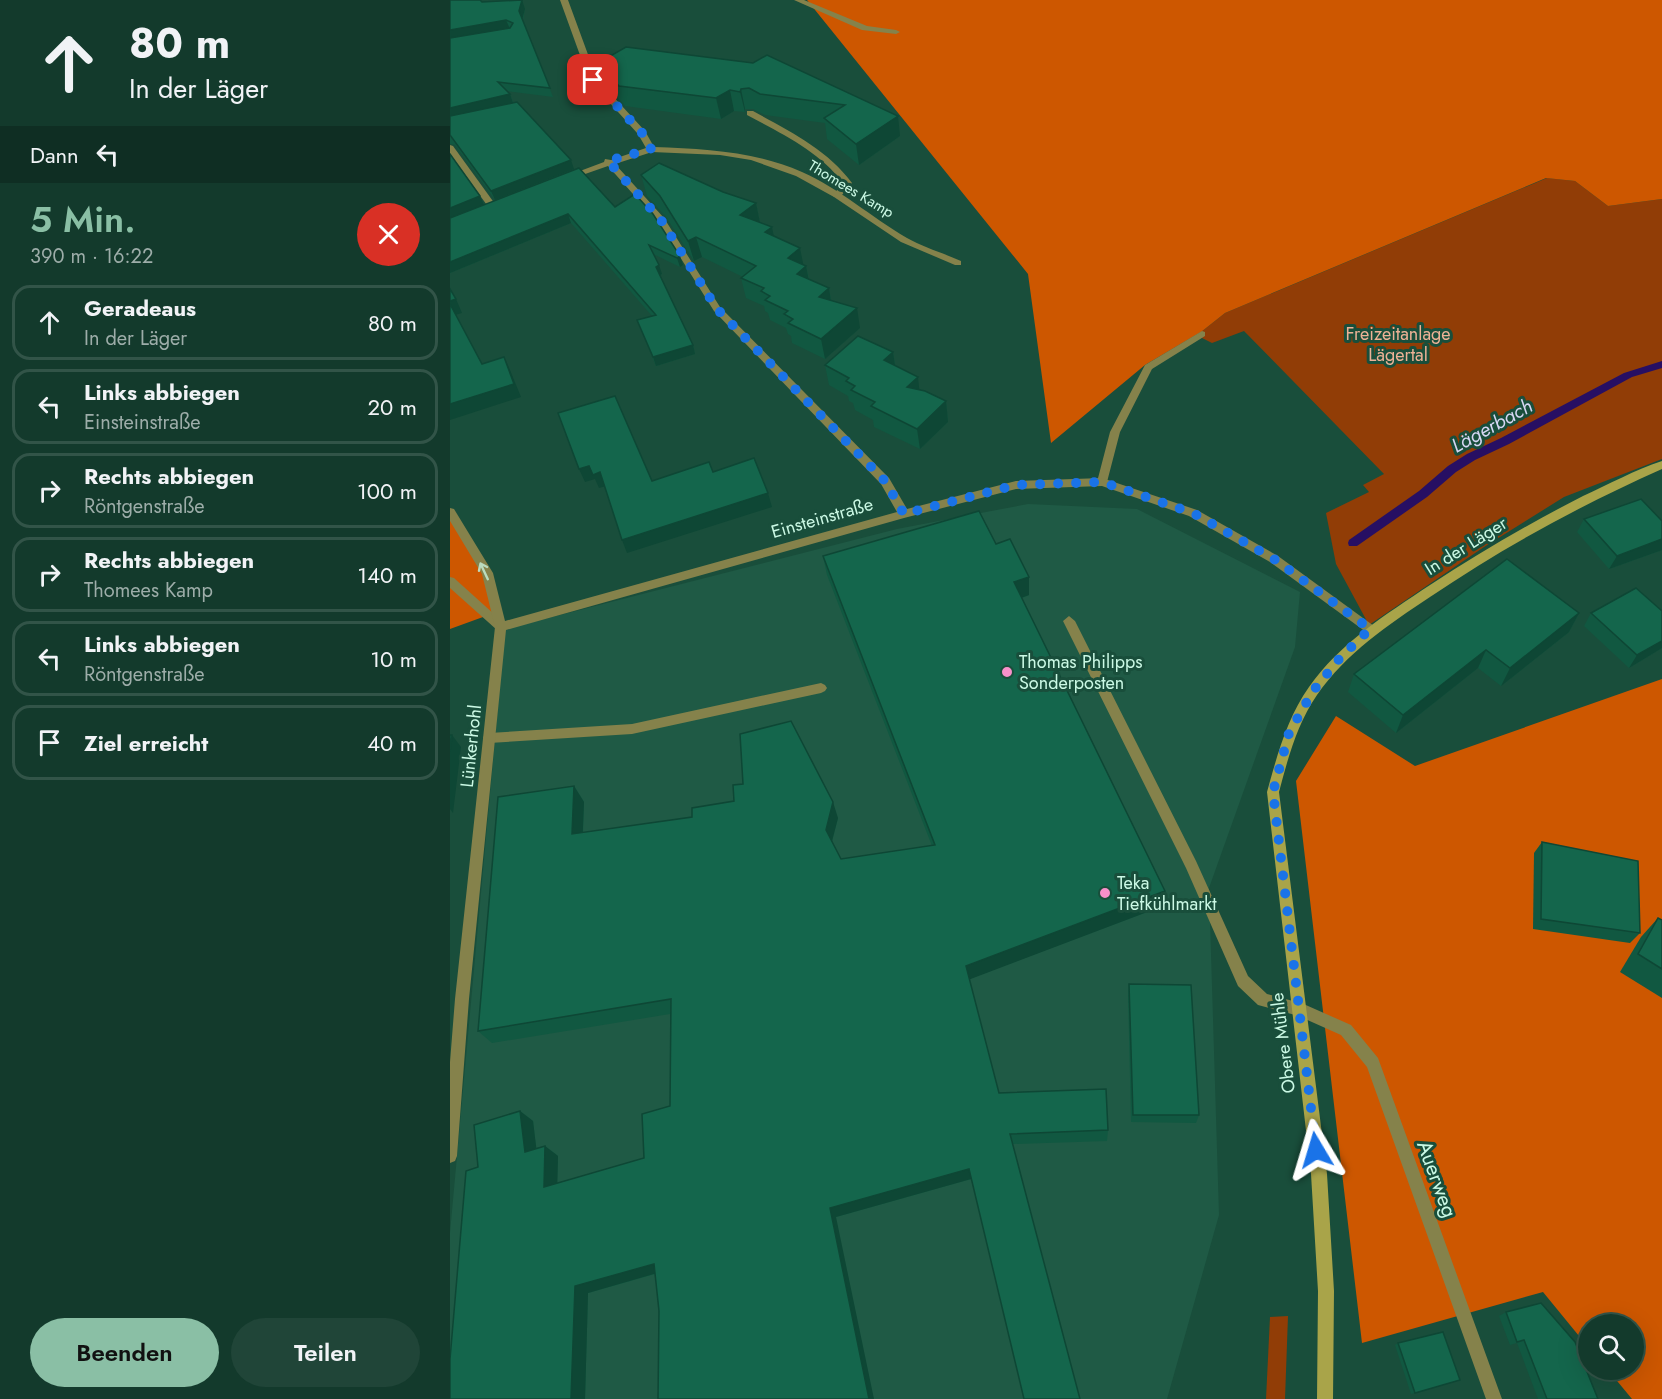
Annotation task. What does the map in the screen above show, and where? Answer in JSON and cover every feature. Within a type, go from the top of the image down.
[{"type":"main road","name":"In der Läger","points":[[1313,691],[1340,658],[1370,629],[1502,544],[1567,507],[1662,465]]},
{"type":"main road","name":"Obere Mühle","points":[[1313,691],[1289,733],[1273,792],[1319,1174],[1326,1291],[1325,1399]]},
{"type":"street","points":[[564,0],[593,80],[642,133],[651,149]]},
{"type":"street","points":[[798,0],[865,28],[896,32]]},
{"type":"street","points":[[750,113],[796,140],[841,173],[848,183],[837,195]]},
{"type":"street","points":[[450,148],[492,206]]},
{"type":"street","name":"Thomees Kamp","points":[[555,182],[608,161],[651,149],[708,151],[753,158],[799,174],[837,195],[904,240],[958,263]]},
{"type":"street","points":[[608,161],[661,220],[717,309],[885,481],[904,514]]},
{"type":"street","points":[[481,211],[502,202]]},
{"type":"street","points":[[1102,482],[1115,432],[1148,368],[1202,334]]},
{"type":"street","name":"Einsteinstraße","points":[[501,627],[904,514],[1016,485],[1102,482],[1193,513],[1274,559],[1370,629]]},
{"type":"street","points":[[450,512],[487,573],[501,627]]},
{"type":"street","points":[[450,581],[501,627]]},
{"type":"street","name":"Auerweg","points":[[1070,621],[1191,866],[1243,981],[1263,1000],[1299,1009],[1346,1030],[1372,1063],[1494,1399]]},
{"type":"street","name":"Lünkerhohl","points":[[450,1156],[462,999],[501,627]]},
{"type":"street","points":[[489,738],[632,729],[821,688]]},
{"type":"shaded area","points":[[807,0],[1662,0],[1662,199],[1608,206],[1575,181],[1546,178],[1225,313],[1201,332],[1145,365],[1051,443],[1028,274]]},
{"type":"shaded area","points":[[1028,504],[1137,509],[1300,592],[1295,647],[1209,888],[1219,1215],[1167,1399],[450,1399],[450,1233],[505,629],[897,529]]},
{"type":"shaded area","points":[[450,515],[484,574],[494,613],[450,629]]},
{"type":"shaded area","points":[[1662,679],[1662,1399],[1632,1399],[1616,1380],[1644,1380],[1644,1314],[1578,1314],[1578,1335],[1543,1292],[1362,1343],[1296,781],[1336,716],[1415,766]]},
{"type":"green space","name":"Freizeitanlage Lägertal","points":[[1547,178],[1575,181],[1608,206],[1662,199],[1662,459],[1564,497],[1484,547],[1369,625],[1336,564],[1326,513],[1369,492],[1363,485],[1384,474],[1244,331],[1212,343],[1202,338],[1201,332],[1225,313]]},
{"type":"green space","points":[[1288,1316],[1285,1399],[1266,1399],[1270,1317]]},
{"type":"building","points":[[450,0],[480,0],[482,2],[522,0],[519,11],[550,88],[498,82],[510,94],[450,108],[450,38],[510,28],[513,23],[506,20],[450,30]]},
{"type":"building","points":[[626,47],[753,63],[767,55],[898,116],[856,144],[824,118],[845,105],[760,94],[749,88],[741,89],[740,92],[730,90],[716,98],[619,86],[598,63]]},
{"type":"building","points":[[517,102],[571,160],[491,191],[450,135],[450,116]]},
{"type":"building","points":[[450,154],[480,196],[450,208]]},
{"type":"building","points":[[659,163],[723,192],[756,203],[740,215],[772,227],[765,232],[800,248],[788,258],[806,266],[797,274],[829,288],[819,297],[857,308],[821,339],[788,323],[793,319],[784,314],[788,311],[765,300],[770,296],[761,291],[764,288],[741,278],[756,266],[696,237],[688,241],[660,196],[641,175]]},
{"type":"building","points":[[579,168],[615,207],[635,194],[653,214],[680,256],[677,258],[649,245],[659,265],[656,267],[693,345],[653,357],[637,320],[656,315],[568,214],[450,262],[450,218]]},
{"type":"building","points":[[450,289],[456,299],[450,301]]},
{"type":"building","points":[[450,304],[482,364],[504,357],[514,384],[450,404]]},
{"type":"building","points":[[858,336],[893,352],[884,360],[918,377],[907,387],[925,391],[946,401],[917,429],[871,406],[875,402],[851,390],[855,386],[846,381],[849,378],[825,365]]},
{"type":"building","points":[[615,396],[652,481],[709,462],[713,472],[754,458],[768,493],[622,540],[600,472],[593,475],[589,466],[579,469],[558,413]]},
{"type":"building","points":[[1641,499],[1662,521],[1662,539],[1617,556],[1584,519]]},
{"type":"building","points":[[979,511],[996,544],[1010,539],[1029,577],[1014,582],[1165,891],[966,966],[999,1093],[1106,1089],[1108,1130],[1010,1134],[1080,1399],[1024,1399],[969,1169],[830,1208],[869,1399],[658,1399],[659,1311],[654,1264],[575,1286],[571,1399],[450,1399],[450,1359],[466,1171],[478,1167],[474,1125],[520,1111],[525,1152],[545,1146],[544,1187],[644,1158],[642,1114],[670,1106],[671,999],[478,1031],[498,797],[574,786],[572,834],[692,817],[692,808],[734,801],[733,785],[743,784],[740,734],[791,721],[833,802],[826,830],[841,859],[935,845],[823,556]]},
{"type":"building","points":[[1507,559],[1579,613],[1510,668],[1486,650],[1403,715],[1354,674]]},
{"type":"building","points":[[1636,588],[1662,611],[1662,641],[1637,655],[1591,613]]},
{"type":"building","points":[[1542,842],[1638,861],[1640,933],[1541,919]]},
{"type":"building","points":[[1658,918],[1662,920],[1662,969],[1638,954]]},
{"type":"building","points":[[1129,984],[1191,985],[1199,1115],[1133,1115]]},
{"type":"building","points":[[1541,1303],[1575,1342],[1578,1349],[1578,1380],[1590,1380],[1598,1399],[1547,1399],[1524,1340],[1517,1342],[1506,1312]]},
{"type":"building","points":[[1443,1332],[1460,1380],[1415,1393],[1398,1343]]},
{"type":"waterway","name":"Lägerbach","points":[[1353,543],[1471,457],[1628,375],[1662,364]]},
{"type":"place","name":"Thomas Philipps Sonderposten","points":[[1007,672]]},
{"type":"place","name":"Teka Tiefkühlmarkt","points":[[1105,893]]},
{"type":"route","points":[[593,80],[642,133],[651,149],[608,161],[661,220],[717,309],[885,481],[904,514],[1016,485],[1102,482],[1193,513],[1274,559],[1370,629],[1340,658],[1313,691],[1289,733],[1273,792],[1316,1150]]}]
